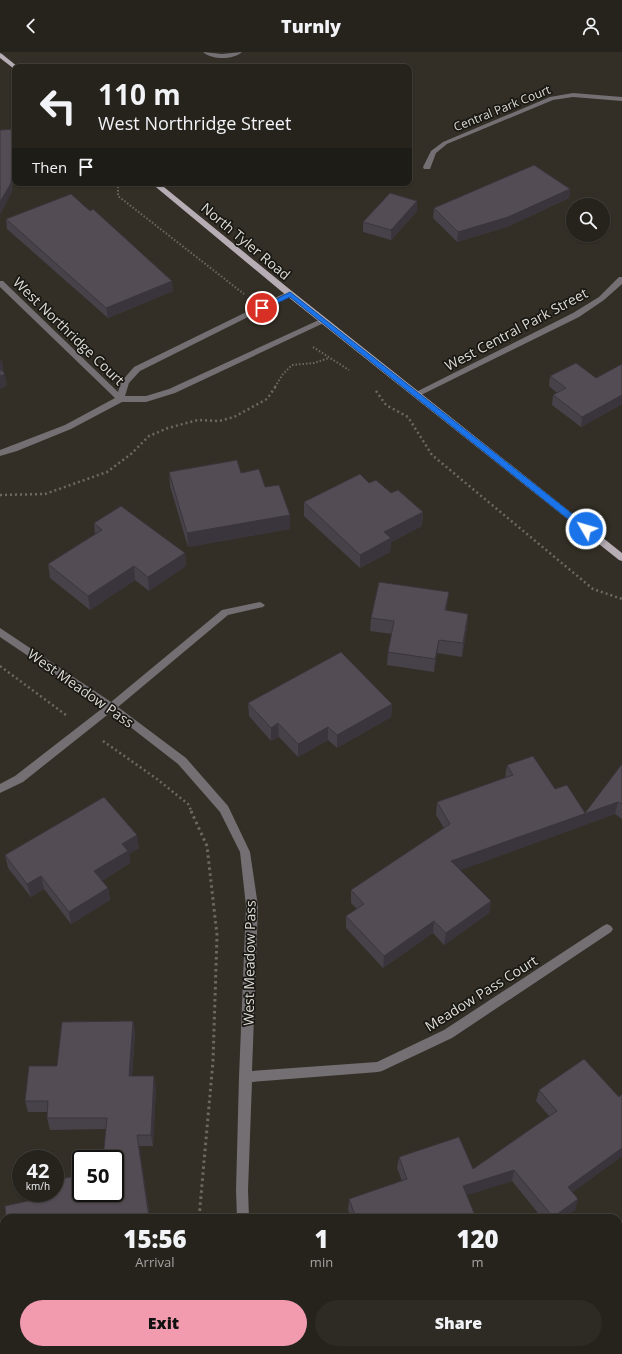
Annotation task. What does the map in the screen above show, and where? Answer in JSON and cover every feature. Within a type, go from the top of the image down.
[{"type":"main road","points":[[0,55],[12,65]]},
{"type":"main road","name":"North Tyler Road","points":[[159,186],[290,294],[622,558]]},
{"type":"street","points":[[206,52],[216,56],[225,56],[239,52]]},
{"type":"street","name":"Central Park Court","points":[[427,167],[434,152],[445,143],[545,101],[573,95],[622,99]]},
{"type":"street","name":"West Central Park Street","points":[[416,394],[557,325],[591,305],[616,286],[622,279]]},
{"type":"street","name":"West Northridge Court","points":[[0,283],[120,399]]},
{"type":"street","points":[[120,399],[126,382],[136,369],[290,294]]},
{"type":"street","points":[[0,453],[14,449],[68,427],[120,399],[146,399],[172,392],[324,321]]},
{"type":"street","points":[[0,789],[19,778],[85,728],[225,612],[260,605]]},
{"type":"street","name":"West Meadow Pass","points":[[0,632],[111,707],[182,761],[224,809],[245,852],[252,906],[245,1077],[242,1190],[243,1214]]},
{"type":"street","name":"Meadow Pass Court","points":[[245,1077],[378,1067],[448,1034],[607,929]]},
{"type":"path","points":[[118,186],[118,196],[262,308]]},
{"type":"path","points":[[296,334],[350,370]]},
{"type":"path","points":[[0,495],[45,494],[107,472],[131,454],[149,436],[168,428],[198,420],[219,421],[234,417],[267,399],[283,374],[292,365],[314,363],[330,358]]},
{"type":"path","points":[[374,388],[386,405],[408,417],[432,455],[593,589],[622,599]]},
{"type":"path","points":[[0,666],[157,779],[188,804],[207,846],[217,935],[213,1061],[199,1214]]},
{"type":"building","points":[[12,129],[11,183],[0,202],[0,130]]},
{"type":"building","points":[[534,165],[570,189],[508,217],[458,232],[434,208]]},
{"type":"building","points":[[390,193],[417,201],[391,230],[363,222]]},
{"type":"building","points":[[71,194],[90,211],[93,209],[172,281],[106,308],[6,219]]},
{"type":"building","points":[[576,363],[596,378],[622,364],[622,395],[582,417],[553,395],[566,388],[550,376]]},
{"type":"building","points":[[0,369],[5,374],[0,376]]},
{"type":"building","points":[[237,460],[241,473],[259,469],[265,487],[279,485],[290,515],[187,533],[169,472]]},
{"type":"building","points":[[360,474],[369,483],[376,480],[391,493],[398,490],[423,512],[384,532],[391,538],[360,555],[304,502]]},
{"type":"building","points":[[121,506],[185,553],[148,577],[134,566],[88,596],[48,564],[102,530],[94,523]]},
{"type":"building","points":[[379,582],[449,592],[445,610],[468,614],[463,643],[439,640],[435,659],[388,652],[394,621],[371,618]]},
{"type":"building","points":[[341,652],[392,704],[337,735],[328,727],[298,744],[278,723],[271,728],[248,703]]},
{"type":"building","points":[[533,756],[555,789],[567,785],[585,813],[622,764],[622,804],[618,802],[451,861],[491,901],[446,933],[434,921],[384,956],[346,916],[364,904],[351,890],[450,824],[437,802],[513,775],[507,765]]},
{"type":"building","points":[[104,797],[137,835],[122,844],[128,851],[94,871],[108,888],[69,912],[41,876],[27,884],[5,855]]},
{"type":"building","points":[[133,1021],[129,1076],[154,1076],[151,1135],[137,1135],[148,1214],[6,1214],[5,1206],[23,1202],[64,1202],[64,1178],[72,1177],[72,1202],[124,1202],[124,1150],[104,1150],[107,1118],[47,1118],[48,1101],[25,1101],[29,1066],[57,1066],[62,1022]]},
{"type":"building","points":[[584,1059],[619,1097],[622,1094],[622,1148],[568,1187],[578,1199],[557,1214],[551,1214],[514,1170],[463,1186],[474,1214],[355,1214],[349,1199],[407,1179],[399,1157],[459,1137],[473,1169],[557,1111],[539,1090]]},
{"type":"route","points":[[262,308],[290,294],[586,529]]}]
